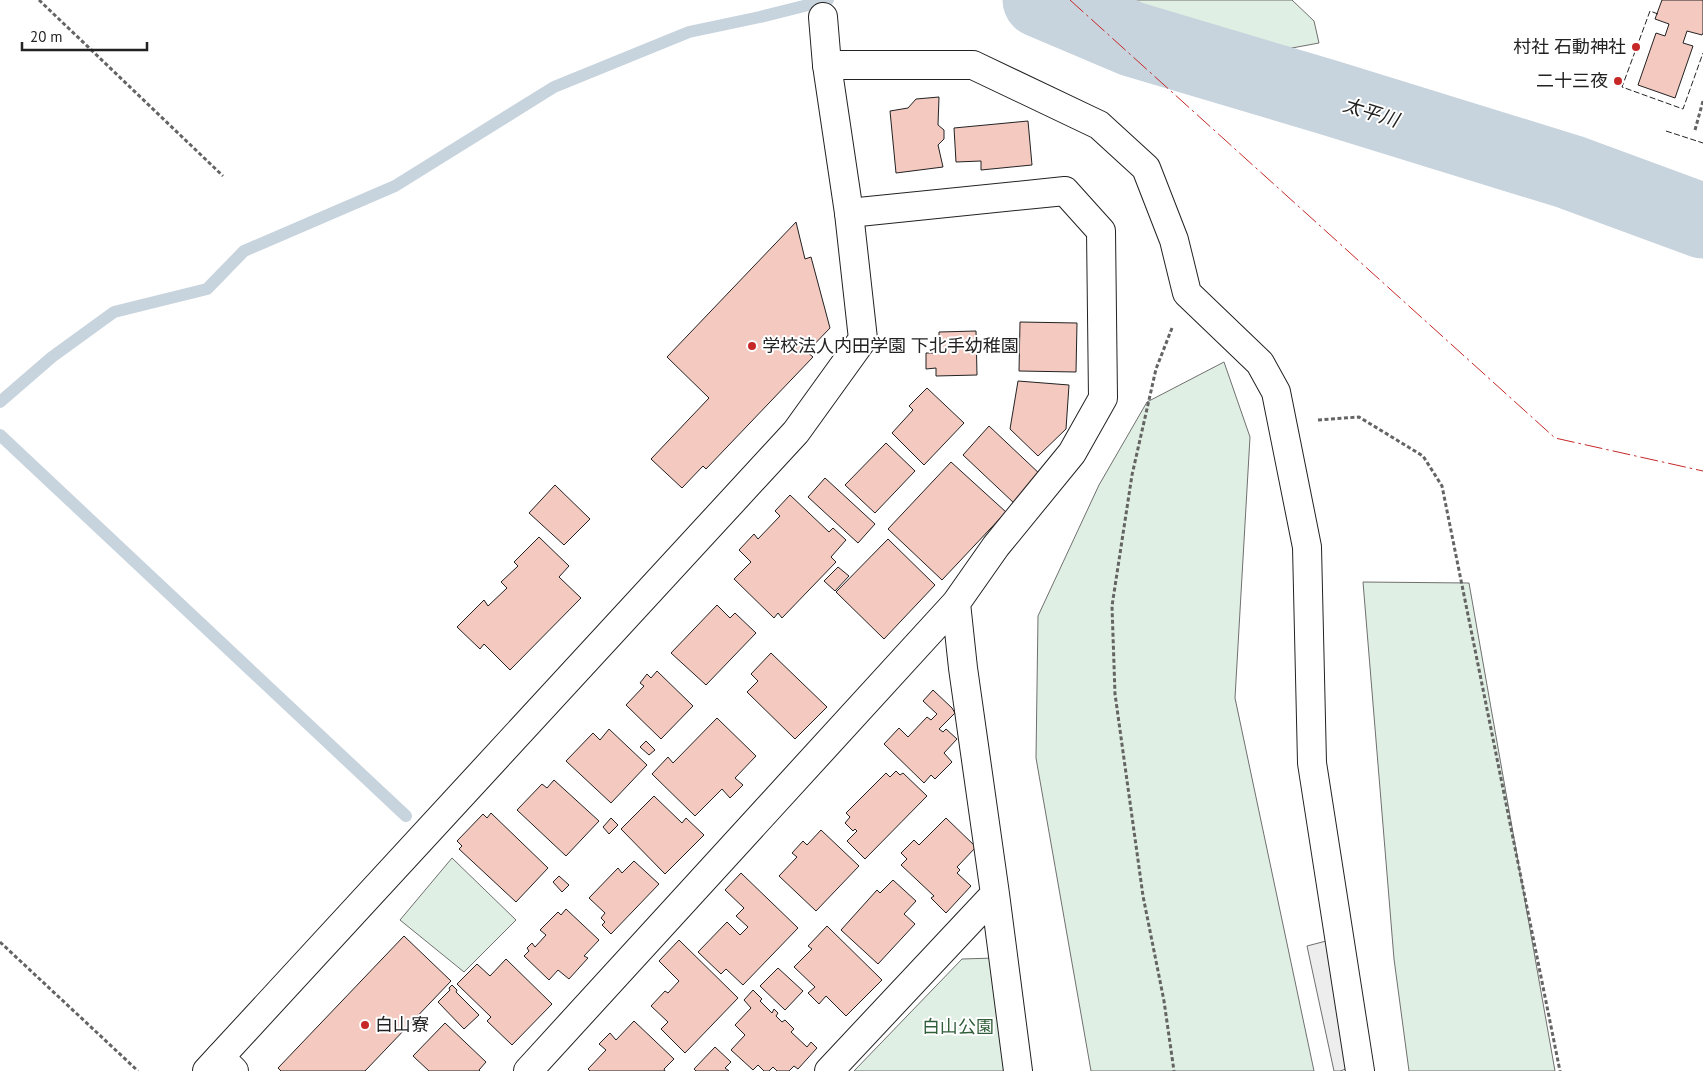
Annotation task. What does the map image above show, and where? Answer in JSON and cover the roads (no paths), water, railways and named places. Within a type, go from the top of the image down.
[{"type":"street","points":[[221,1066],[796,432],[863,339],[849,213],[827,65],[823,8]]},
{"type":"street","points":[[827,65],[973,65],[1099,125],[1146,168],[1174,240],[1187,293],[1260,363],[1276,392],[1307,547],[1312,763],[1360,1071]]},
{"type":"street","points":[[528,1071],[956,603],[996,546],[1072,453],[1103,398],[1101,231],[1065,191],[849,213]]},
{"type":"street","points":[[956,603],[963,668],[1018,1071]]},
{"type":"street","points":[[829,1071],[995,894]]},
{"type":"waterway","points":[[0,402],[52,357],[114,312],[207,289],[244,251],[395,186],[554,87],[689,32],[828,0]]},
{"type":"waterway","name":"太平川","points":[[1040,0],[1132,39],[1570,172],[1703,221]]},
{"type":"waterway","points":[[0,435],[406,816]]},
{"type":"place","name":"村社 石動神社","points":[[1636,47]]},
{"type":"place","name":"二十三夜","points":[[1618,81]]},
{"type":"place","name":"学校法人内田学園 下北手幼稚園","points":[[752,346]]},
{"type":"place","name":"白山寮","points":[[365,1025]]},
{"type":"park label","name":"白山公園","points":[[958,1027]]}]
